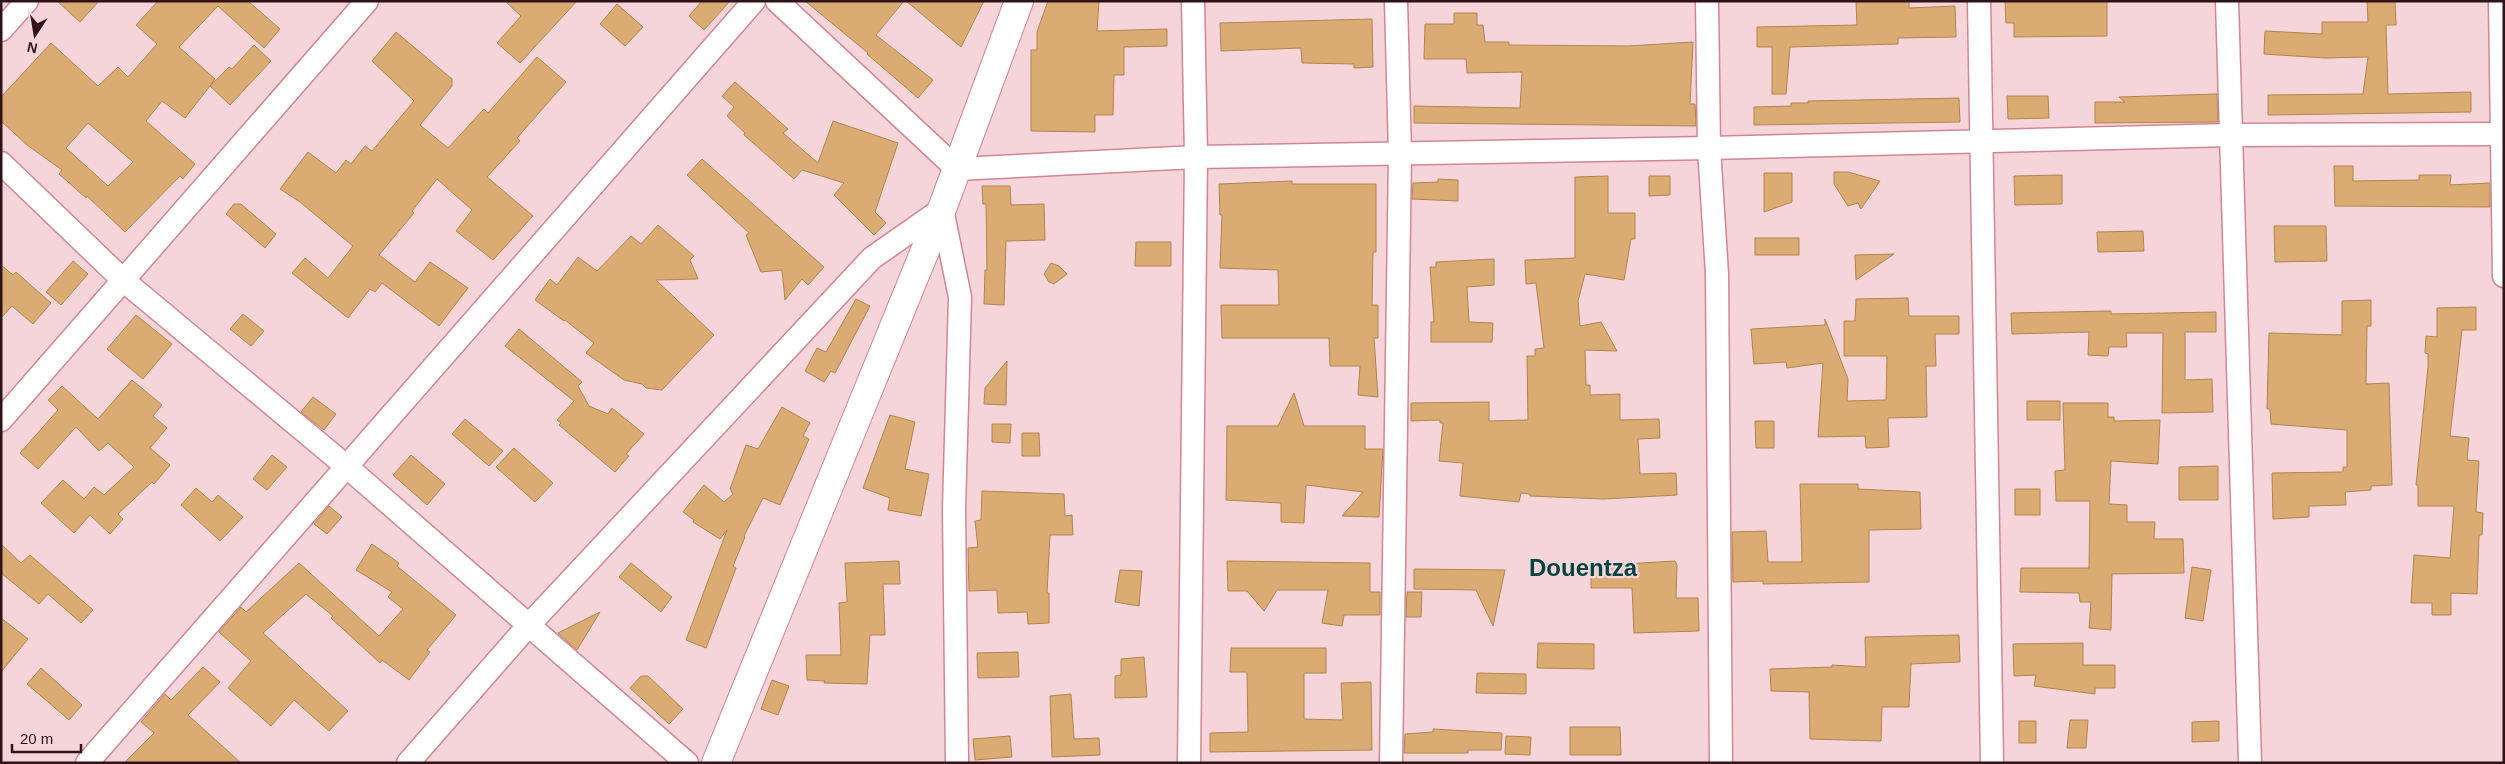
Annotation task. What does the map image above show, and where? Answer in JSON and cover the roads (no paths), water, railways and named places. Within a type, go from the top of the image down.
[{"type":"main road","points":[[716,763],[958,169],[1019,1]]},
{"type":"street","points":[[1,30],[27,1]]},
{"type":"street","points":[[1,420],[367,1]]},
{"type":"street","points":[[87,763],[754,1]]},
{"type":"street","points":[[777,1],[958,169],[1196,157],[1709,148],[2231,135],[2503,134]]},
{"type":"street","points":[[1189,763],[1196,157],[1193,1]]},
{"type":"street","points":[[1391,763],[1400,154],[1396,1]]},
{"type":"street","points":[[1707,1],[1709,148],[1717,274],[1721,763]]},
{"type":"street","points":[[1979,1],[1992,763]]},
{"type":"street","points":[[2227,1],[2250,763]]},
{"type":"street","points":[[2500,1],[2504,276]]},
{"type":"street","points":[[1,163],[123,280],[346,466],[687,763]]},
{"type":"street","points":[[408,763],[528,626],[872,258],[942,209],[960,297],[954,509],[957,763]]},
{"type":"district","name":"Douentza","points":[[1583,567]]}]
